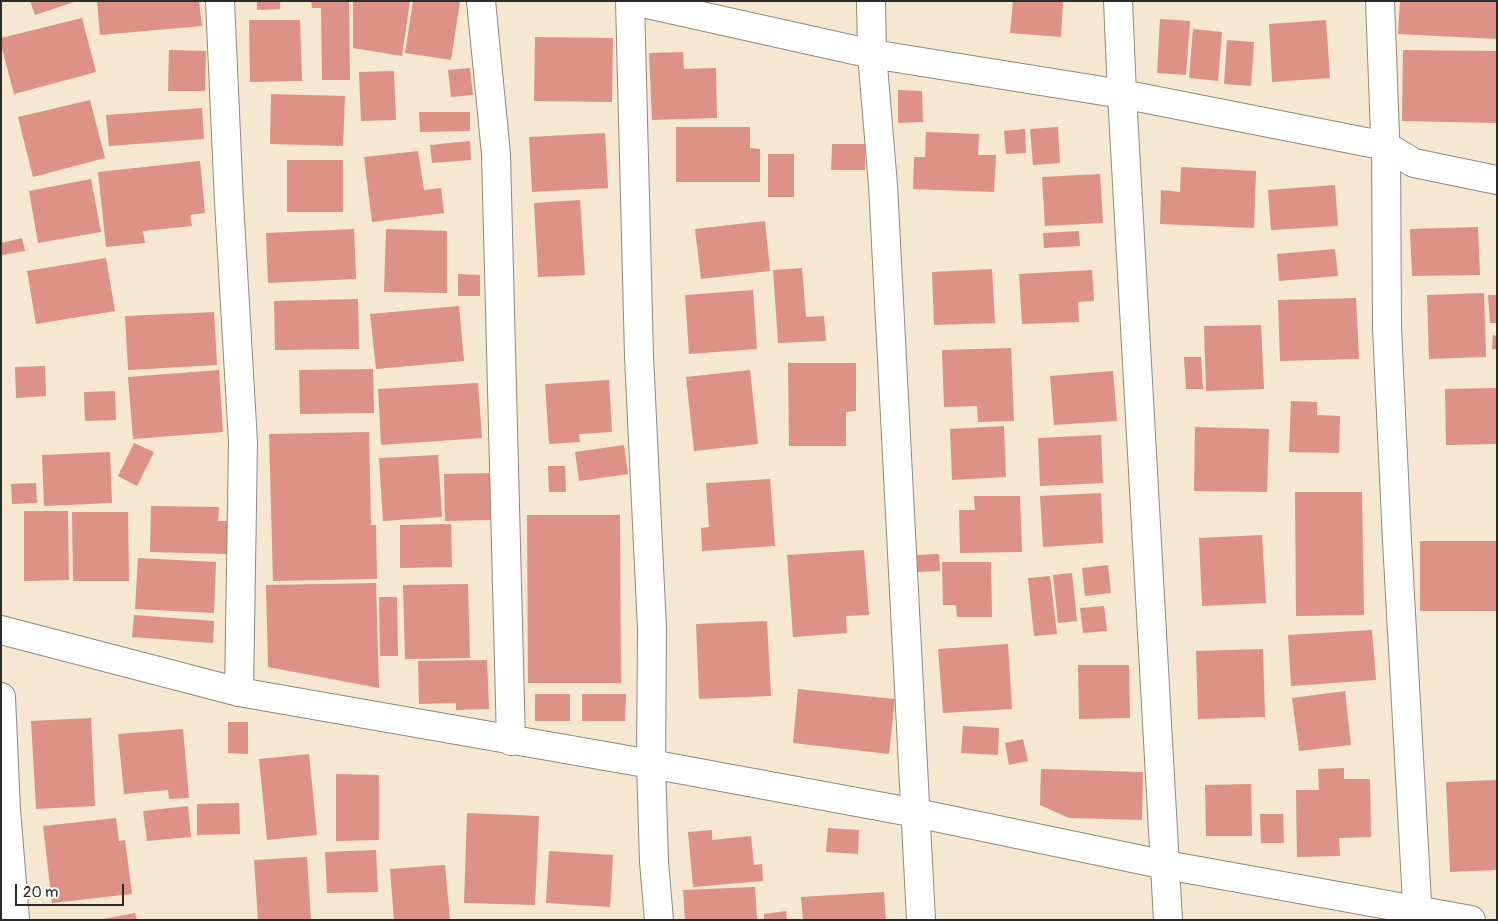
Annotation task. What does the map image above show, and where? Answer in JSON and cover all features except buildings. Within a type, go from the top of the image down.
[{"type":"street","points":[[220,1],[243,442],[239,692]]},
{"type":"street","points":[[481,1],[496,154],[511,741]]},
{"type":"street","points":[[630,1],[639,356],[652,628],[651,764],[654,862],[659,920]]},
{"type":"street","points":[[634,1],[872,54],[1122,94],[1386,146],[1414,163],[1497,180]]},
{"type":"street","points":[[871,1],[872,54],[883,195],[920,920]]},
{"type":"street","points":[[1118,1],[1168,920]]},
{"type":"street","points":[[1380,1],[1418,915]]},
{"type":"street","points":[[1,630],[239,692],[651,764],[916,813],[1418,915],[1471,920]]},
{"type":"street","points":[[1,697],[6,810],[15,920]]}]
